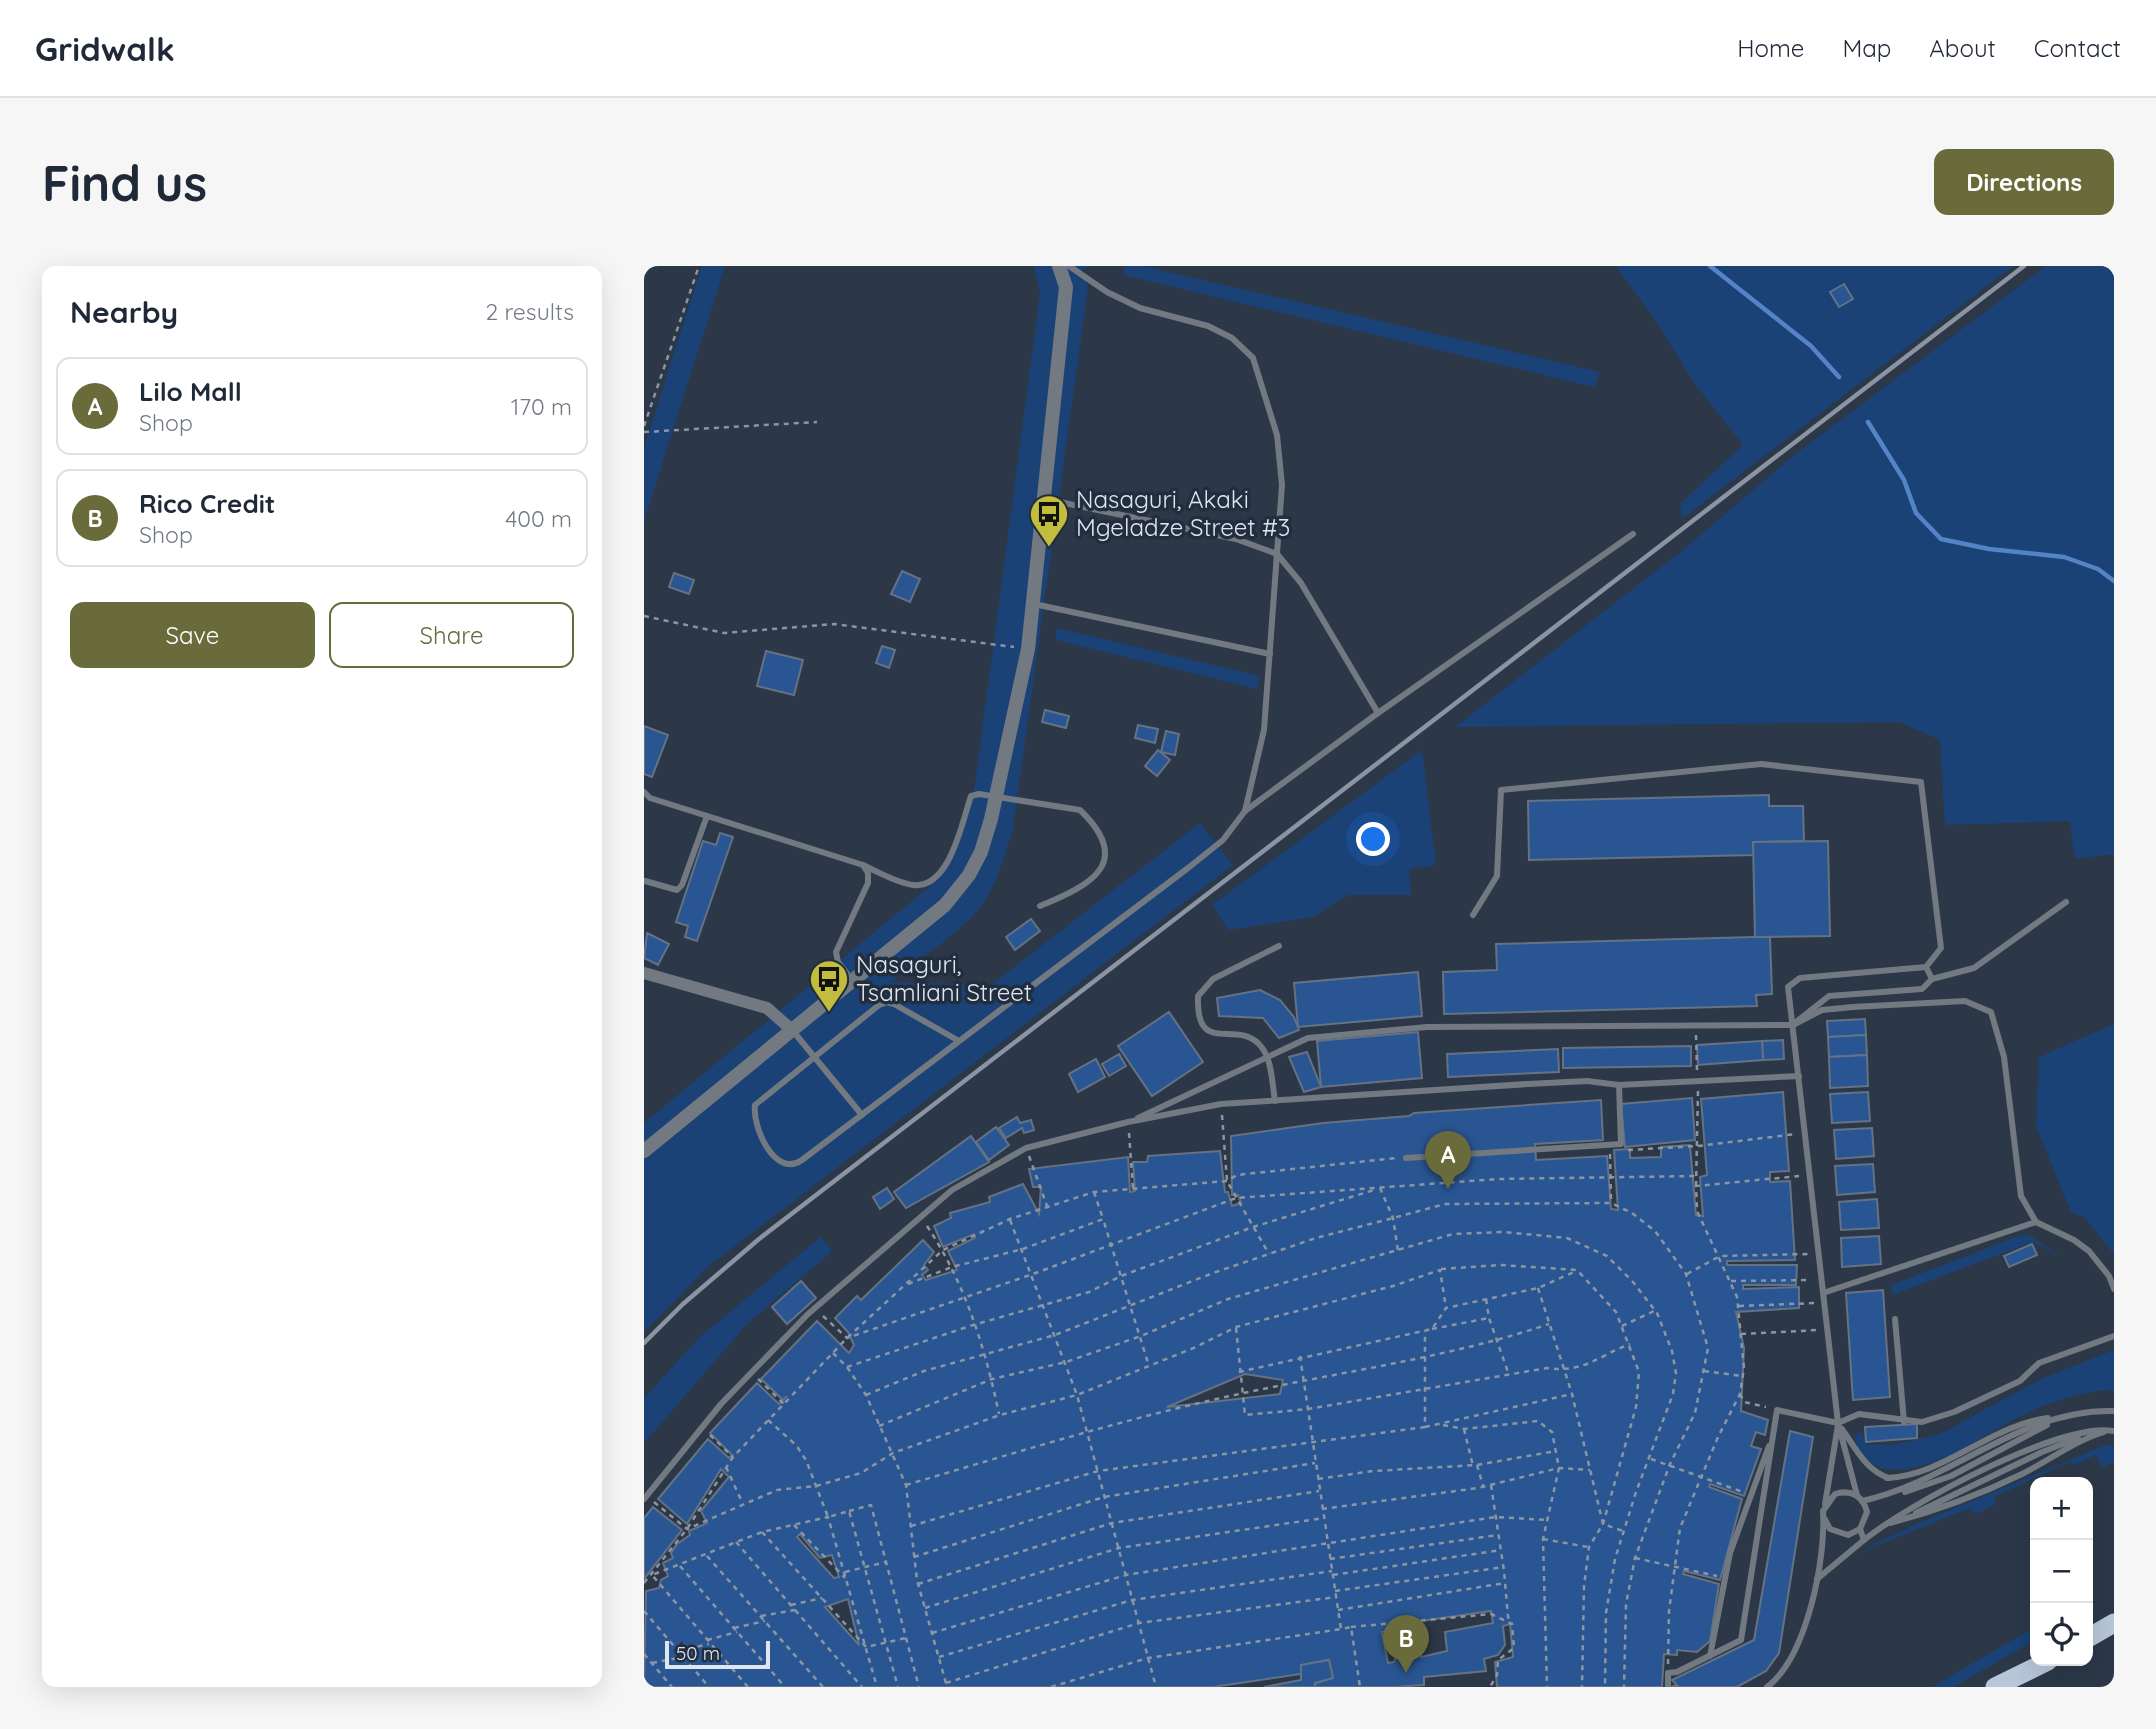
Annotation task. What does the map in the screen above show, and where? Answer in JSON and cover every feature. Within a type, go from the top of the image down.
[{"type":"highway","points":[[2093,1635],[2114,1623]]},
{"type":"highway","points":[[1995,1687],[2037,1666]]},
{"type":"highway","points":[[2011,1687],[2040,1666]]},
{"type":"street","points":[[644,1151],[945,905],[969,875],[981,852],[996,797],[1028,649],[1066,287],[1059,266]]},
{"type":"street","points":[[644,973],[767,1008],[793,1031]]},
{"type":"lane","points":[[1069,266],[1107,292],[1140,308],[1208,326],[1232,338],[1253,358],[1277,435],[1282,485],[1264,730],[1245,811]]},
{"type":"lane","points":[[1044,499],[1236,538],[1277,554],[1301,583],[1378,713]]},
{"type":"lane","points":[[959,1041],[887,1002],[814,1056],[755,1105],[754,1115],[775,1160],[784,1165],[795,1164],[862,1115],[1188,868],[1223,840],[1245,811],[1378,713],[1633,534]]},
{"type":"lane","points":[[1032,604],[1269,654]]},
{"type":"lane","points":[[1473,915],[1497,876],[1502,790],[1761,764],[1922,782],[1941,948],[1926,967],[1800,978],[1788,987],[1838,1423],[1860,1498],[1867,1512],[1860,1529],[1864,1539]]},
{"type":"lane","points":[[644,792],[650,798],[863,865],[912,885],[926,885],[939,876],[951,855],[971,796],[979,794],[1080,810],[1105,841],[1106,857],[1096,876],[1071,894],[1040,906]]},
{"type":"lane","points":[[645,881],[670,890],[677,890],[682,885],[707,816]]},
{"type":"lane","points":[[853,982],[838,962],[836,952],[868,883],[869,873],[863,865]]},
{"type":"lane","points":[[1793,1026],[1816,1003],[1829,996],[1922,989],[1932,979],[1974,968],[2066,902]]},
{"type":"lane","points":[[1275,1101],[1267,1057],[1257,1042],[1246,1036],[1214,1035],[1203,1027],[1197,1009],[1198,996],[1213,979],[1279,946]]},
{"type":"lane","points":[[1926,967],[1932,979]]},
{"type":"lane","points":[[1128,1122],[1308,1038],[1427,1027],[1793,1026],[1822,1010],[1965,1001],[1992,1012],[2004,1058],[2021,1196],[2036,1222],[2074,1240],[2089,1251],[2109,1276],[2114,1289]]},
{"type":"lane","points":[[793,1031],[862,1115]]},
{"type":"lane","points":[[645,1498],[702,1428],[815,1308],[952,1190],[1026,1148],[1128,1122],[1221,1104],[1587,1081],[1619,1085],[1798,1076]]},
{"type":"lane","points":[[1406,1158],[1621,1144],[1619,1085]]},
{"type":"lane","points":[[1824,1293],[2036,1222]]},
{"type":"lane","points":[[1895,1319],[1904,1422]]},
{"type":"lane","points":[[1668,1687],[1668,1672],[1677,1672],[1741,1640],[1777,1410],[1838,1423],[1859,1415],[1922,1422],[1954,1412],[2020,1381],[2039,1363],[2114,1336]]},
{"type":"lane","points":[[1887,1478],[1903,1477],[1934,1466],[2005,1429],[2061,1417],[2114,1411]]},
{"type":"lane","points":[[1825,1505],[1835,1494],[1842,1492],[1860,1498],[1888,1495],[1951,1476],[2061,1417]]},
{"type":"lane","points":[[1888,1495],[1922,1482],[2031,1427],[2061,1417]]},
{"type":"lane","points":[[1838,1423],[1861,1458],[1878,1475],[1922,1482]]},
{"type":"lane","points":[[1767,1687],[1786,1663],[1807,1623],[1818,1579],[1825,1505],[1838,1423]]},
{"type":"lane","points":[[1881,1526],[1936,1511],[1996,1487],[2090,1436],[2113,1430]]},
{"type":"lane","points":[[1818,1579],[1881,1526],[1922,1502],[2069,1433],[2113,1430]]},
{"type":"lane","points":[[1710,1656],[1725,1578],[1750,1495],[1772,1439]]},
{"type":"lane","points":[[1824,1518],[1830,1529],[1842,1535],[1860,1529]]},
{"type":"path","points":[[644,426],[699,266]]},
{"type":"path","points":[[644,432],[817,422]]},
{"type":"path","points":[[644,616],[724,633],[834,624],[1028,649]]},
{"type":"path","points":[[1668,1672],[1674,1565],[1680,1528],[1700,1477],[1740,1394],[1743,1376],[1739,1306],[1720,1255],[1698,1211],[1696,1026]]},
{"type":"path","points":[[1221,1104],[1227,1181],[1269,1254]]},
{"type":"path","points":[[1128,1122],[1133,1189]]},
{"type":"path","points":[[1621,1144],[1626,1150],[1698,1146],[1805,1133]]},
{"type":"path","points":[[1609,1143],[1613,1175],[1611,1203]]},
{"type":"path","points":[[1026,1148],[1046,1206]]},
{"type":"path","points":[[644,1583],[687,1529],[733,1457],[847,1338],[943,1250],[1010,1219],[1094,1192],[1227,1181],[1237,1175],[1357,1160],[1406,1158]]},
{"type":"path","points":[[847,1338],[1033,1274],[1236,1198],[1498,1179],[1613,1175],[1696,1176]]},
{"type":"path","points":[[1696,1186],[1809,1175]]},
{"type":"path","points":[[1382,1188],[1393,1217],[1398,1251]]},
{"type":"path","points":[[847,1367],[976,1324],[1088,1292],[1121,1276],[1253,1227],[1382,1188]]},
{"type":"path","points":[[1094,1192],[1149,1366]]},
{"type":"path","points":[[866,1395],[924,1371],[1055,1335],[1269,1254],[1393,1217],[1446,1204],[1611,1203],[1632,1213],[1655,1231],[1686,1274],[1708,1348],[1695,1413],[1670,1464],[1635,1558],[1626,1604],[1624,1687]]},
{"type":"path","points":[[921,1217],[952,1267],[976,1324],[1000,1415]]},
{"type":"path","points":[[1010,1219],[1077,1395],[1156,1687]]},
{"type":"path","points":[[904,1285],[952,1267],[1023,1249],[1103,1219]]},
{"type":"path","points":[[879,1426],[992,1380],[1066,1363],[1228,1299],[1453,1234],[1504,1232],[1567,1237],[1607,1256],[1633,1282],[1655,1311],[1672,1351],[1676,1373],[1673,1394],[1615,1559],[1606,1613],[1605,1687]]},
{"type":"path","points":[[1686,1274],[1720,1255],[1819,1254]]},
{"type":"path","points":[[687,1529],[777,1490],[816,1486],[861,1473],[893,1453],[1000,1415],[1077,1395],[1236,1326],[1392,1286],[1440,1270],[1501,1265],[1577,1270],[1616,1312],[1639,1372],[1636,1407],[1603,1524],[1589,1548],[1584,1586],[1582,1687]]},
{"type":"path","points":[[1432,1329],[1446,1308],[1440,1270]]},
{"type":"path","points":[[1446,1308],[1538,1288],[1577,1270]]},
{"type":"path","points":[[1731,1281],[1822,1280]]},
{"type":"path","points":[[1538,1288],[1572,1394],[1603,1524]]},
{"type":"path","points":[[1486,1300],[1489,1318],[1508,1375]]},
{"type":"path","points":[[1739,1306],[1825,1303]]},
{"type":"path","points":[[815,1308],[847,1338]]},
{"type":"path","points":[[1622,1326],[1655,1311]]},
{"type":"path","points":[[1239,1372],[1300,1356],[1489,1318]]},
{"type":"path","points":[[906,1485],[1086,1432],[1242,1393],[1498,1340],[1549,1324]]},
{"type":"path","points":[[1236,1326],[1245,1415],[1308,1409],[1547,1368],[1564,1370],[1598,1362],[1606,1353],[1630,1344]]},
{"type":"path","points":[[1741,1334],[1828,1329]]},
{"type":"path","points":[[1425,1331],[1425,1427]]},
{"type":"path","points":[[833,1353],[847,1367],[866,1395],[906,1485],[918,1584],[947,1685],[1139,1623],[1336,1597]]},
{"type":"path","points":[[1300,1356],[1341,1629]]},
{"type":"path","points":[[1704,1371],[1743,1376]]},
{"type":"path","points":[[752,1373],[784,1404]]},
{"type":"path","points":[[911,1526],[1098,1471],[1443,1425],[1572,1394]]},
{"type":"path","points":[[1740,1394],[1744,1402],[1777,1410]]},
{"type":"path","points":[[768,1420],[796,1444],[816,1486],[845,1572],[877,1687]]},
{"type":"path","points":[[1443,1425],[1464,1429],[1538,1421],[1552,1432],[1559,1468],[1544,1539],[1547,1687]]},
{"type":"path","points":[[702,1428],[733,1457]]},
{"type":"path","points":[[1464,1429],[1483,1487]]},
{"type":"path","points":[[1318,1479],[1409,1468],[1475,1466],[1556,1451]]},
{"type":"path","points":[[1650,1459],[1750,1495]]},
{"type":"path","points":[[914,1557],[1104,1497],[1315,1463]]},
{"type":"path","points":[[726,1467],[743,1503]]},
{"type":"path","points":[[1322,1509],[1483,1487],[1559,1468],[1590,1470]]},
{"type":"path","points":[[1490,1687],[1497,1675],[1498,1660],[1514,1648],[1491,1485]]},
{"type":"path","points":[[918,1584],[1112,1523],[1320,1491]]},
{"type":"path","points":[[645,1498],[687,1529]]},
{"type":"path","points":[[652,1575],[707,1556],[762,1532],[871,1505],[919,1687]]},
{"type":"path","points":[[849,1511],[898,1687]]},
{"type":"path","points":[[932,1633],[1126,1575],[1495,1517],[1548,1520]]},
{"type":"path","points":[[925,1608],[1119,1548],[1324,1518]]},
{"type":"path","points":[[1603,1524],[1623,1531]]},
{"type":"path","points":[[794,1525],[847,1580]]},
{"type":"path","points":[[762,1532],[866,1647]]},
{"type":"path","points":[[1330,1559],[1498,1535]]},
{"type":"path","points":[[1544,1539],[1589,1548]]},
{"type":"path","points":[[736,1542],[862,1687]]},
{"type":"path","points":[[939,1657],[1132,1600],[1501,1550]]},
{"type":"path","points":[[707,1556],[823,1687]]},
{"type":"path","points":[[1635,1558],[1725,1578]]},
{"type":"path","points":[[845,1572],[886,1562]]},
{"type":"path","points":[[680,1566],[785,1687]]},
{"type":"path","points":[[1335,1591],[1504,1567]]},
{"type":"path","points":[[652,1575],[748,1687]]},
{"type":"path","points":[[1338,1610],[1505,1583]]},
{"type":"path","points":[[791,1605],[822,1598]]},
{"type":"path","points":[[761,1616],[795,1610]]},
{"type":"path","points":[[644,1611],[709,1687]]},
{"type":"path","points":[[1051,1687],[1148,1658],[1350,1627],[1491,1614],[1512,1624]]},
{"type":"path","points":[[734,1628],[765,1621]]},
{"type":"path","points":[[1350,1627],[1360,1687]]},
{"type":"path","points":[[678,1651],[738,1632]]},
{"type":"path","points":[[866,1647],[906,1638]]},
{"type":"path","points":[[644,1654],[672,1687]]},
{"type":"path","points":[[652,1663],[683,1657]]},
{"type":"shaded area","points":[[702,266],[725,266],[644,521],[644,447]]},
{"type":"shaded area","points":[[1034,266],[1088,266],[1082,271],[1088,287],[1012,834],[995,883],[979,909],[959,929],[891,982],[991,985],[1200,823],[1233,865],[710,1265],[644,1332],[644,1123],[941,877],[955,851],[974,791],[1040,294]]},
{"type":"shaded area","points":[[1125,266],[1143,266],[1600,372],[1594,387],[1123,275]]},
{"type":"shaded area","points":[[1616,266],[2013,266],[1682,519],[1680,504],[1743,445],[1695,384],[1660,327]]},
{"type":"shaded area","points":[[2046,266],[2114,266],[2114,854],[2075,859],[2070,821],[1945,825],[1940,740],[1899,722],[1455,727],[1678,554],[1798,452]]},
{"type":"shaded area","points":[[1056,628],[1260,676],[1257,689],[1056,640]]},
{"type":"shaded area","points":[[1422,750],[1436,865],[1409,869],[1411,895],[1348,895],[1313,917],[1228,930],[1212,905]]},
{"type":"shaded area","points":[[2114,1024],[2114,1254],[2085,1218],[2071,1212],[2036,1126],[2039,1057]]},
{"type":"shaded area","points":[[2021,1235],[2029,1235],[2061,1257],[2033,1242],[1892,1295],[1891,1285]]},
{"type":"shaded area","points":[[821,1237],[832,1251],[747,1324],[644,1443],[644,1398],[701,1336]]},
{"type":"shaded area","points":[[2114,1350],[2114,1390],[2080,1394],[2046,1405],[1940,1460],[1903,1469],[1885,1469],[1858,1451],[1855,1437],[1858,1433],[1862,1433],[1866,1445],[1892,1445],[1940,1434],[2041,1379]]},
{"type":"shaded area","points":[[2106,1445],[2114,1446],[2114,1462],[2102,1468],[2096,1455],[2074,1465],[2069,1462],[2037,1477],[2030,1477],[2030,1480],[1994,1497],[1996,1504],[1976,1514],[1970,1508],[1875,1546],[1855,1557],[1874,1544],[1919,1523]]},
{"type":"shaded area","points":[[2030,1630],[2030,1643],[1954,1687],[1932,1687]]},
{"type":"building","points":[[1844,284],[1853,299],[1839,307],[1830,292]]},
{"type":"building","points":[[902,571],[920,579],[910,602],[891,594]]},
{"type":"building","points":[[674,573],[694,580],[689,594],[669,587]]},
{"type":"building","points":[[882,646],[895,650],[889,668],[876,663]]},
{"type":"building","points":[[766,651],[803,660],[794,695],[757,686]]},
{"type":"building","points":[[1045,710],[1069,716],[1066,728],[1042,722]]},
{"type":"building","points":[[1138,725],[1158,729],[1155,743],[1135,738]]},
{"type":"building","points":[[644,726],[668,735],[652,777],[644,774]]},
{"type":"building","points":[[1166,731],[1179,734],[1175,755],[1161,752]]},
{"type":"building","points":[[1158,750],[1170,760],[1157,776],[1145,766]]},
{"type":"building","points":[[1769,795],[1769,806],[1803,806],[1804,841],[1753,842],[1754,855],[1529,860],[1528,801]]},
{"type":"building","points":[[720,833],[733,837],[697,941],[685,937],[688,926],[676,922],[703,841],[716,845]]},
{"type":"building","points":[[1828,841],[1830,936],[1755,937],[1753,842]]},
{"type":"building","points":[[1031,919],[1040,931],[1015,950],[1006,937]]},
{"type":"building","points":[[647,933],[669,944],[658,965],[644,958]]},
{"type":"building","points":[[1770,937],[1772,994],[1756,995],[1757,1006],[1444,1014],[1443,972],[1497,970],[1496,944]]},
{"type":"building","points":[[1418,972],[1422,1016],[1298,1027],[1294,983]]},
{"type":"building","points":[[1260,990],[1280,1000],[1294,1017],[1299,1030],[1279,1038],[1263,1018],[1219,1016],[1217,998]]},
{"type":"building","points":[[1169,1012],[1203,1062],[1152,1096],[1118,1046]]},
{"type":"building","points":[[1865,1019],[1866,1035],[1828,1037],[1827,1021]]},
{"type":"building","points":[[1418,1032],[1422,1078],[1321,1087],[1317,1041]]},
{"type":"building","points":[[1866,1035],[1867,1055],[1829,1057],[1828,1037]]},
{"type":"building","points":[[1783,1040],[1784,1059],[1763,1060],[1762,1041]]},
{"type":"building","points":[[1762,1041],[1763,1060],[1698,1065],[1697,1045]]},
{"type":"building","points":[[1691,1046],[1691,1066],[1563,1068],[1563,1048]]},
{"type":"building","points":[[1558,1049],[1559,1072],[1448,1077],[1447,1054]]},
{"type":"building","points":[[1307,1052],[1321,1087],[1304,1092],[1289,1057]]},
{"type":"building","points":[[1119,1054],[1126,1066],[1109,1076],[1102,1064]]},
{"type":"building","points":[[1867,1055],[1868,1086],[1830,1088],[1829,1057]]},
{"type":"building","points":[[1096,1059],[1105,1077],[1078,1092],[1069,1074]]},
{"type":"building","points":[[1783,1092],[1789,1171],[1770,1172],[1770,1182],[1790,1181],[1795,1260],[1727,1261],[1727,1265],[1797,1265],[1796,1285],[1743,1285],[1743,1289],[1799,1287],[1799,1308],[1736,1312],[1744,1348],[1741,1411],[1768,1420],[1765,1435],[1756,1432],[1751,1446],[1761,1449],[1744,1496],[1710,1484],[1709,1487],[1742,1499],[1720,1580],[1684,1571],[1683,1574],[1719,1584],[1710,1641],[1697,1652],[1677,1650],[1677,1655],[1664,1654],[1662,1687],[1497,1687],[1495,1662],[1513,1657],[1510,1624],[1503,1626],[1505,1645],[1498,1655],[1484,1659],[1486,1671],[1424,1677],[1424,1685],[1315,1687],[1315,1683],[1333,1678],[1329,1660],[1301,1665],[1301,1674],[1213,1687],[644,1687],[646,1591],[659,1588],[661,1580],[668,1576],[663,1563],[673,1558],[671,1553],[677,1544],[690,1535],[689,1531],[707,1523],[701,1511],[729,1477],[721,1469],[687,1524],[658,1499],[708,1439],[729,1458],[732,1455],[710,1433],[757,1383],[779,1404],[783,1400],[761,1379],[817,1321],[849,1353],[854,1345],[848,1332],[835,1318],[857,1296],[861,1300],[923,1240],[934,1252],[924,1265],[928,1270],[922,1275],[926,1280],[957,1270],[948,1251],[975,1238],[974,1234],[943,1247],[934,1226],[951,1218],[950,1213],[990,1202],[989,1197],[1023,1184],[1039,1214],[1041,1187],[1033,1187],[1029,1169],[1128,1157],[1130,1192],[1135,1191],[1133,1162],[1147,1162],[1148,1156],[1220,1151],[1225,1192],[1228,1192],[1232,1206],[1241,1203],[1238,1195],[1232,1195],[1231,1136],[1323,1123],[1409,1116],[1414,1113],[1601,1100],[1603,1140],[1535,1144],[1536,1160],[1607,1156],[1611,1209],[1618,1210],[1614,1150],[1630,1149],[1630,1158],[1661,1157],[1661,1147],[1690,1145],[1696,1215],[1703,1216],[1700,1177],[1707,1175],[1701,1099]],"holes":[[[1245,1374],[1283,1380],[1280,1394],[1167,1407]],[[800,1534],[820,1558],[832,1555],[839,1577],[834,1578],[797,1537]],[[848,1599],[859,1645],[825,1607]],[[1491,1611],[1493,1623],[1445,1632],[1447,1651],[1421,1657],[1420,1641],[1400,1643],[1394,1662],[1388,1663],[1382,1632],[1393,1630],[1393,1625]]]},
{"type":"building","points":[[1868,1092],[1870,1121],[1832,1123],[1830,1094]]},
{"type":"building","points":[[1692,1098],[1695,1140],[1625,1147],[1621,1104]]},
{"type":"building","points":[[1017,1117],[1020,1123],[1031,1120],[1034,1130],[1024,1133],[1022,1128],[1006,1138],[999,1128]]},
{"type":"building","points":[[996,1127],[1009,1145],[989,1160],[976,1142]]},
{"type":"building","points":[[1872,1128],[1874,1156],[1836,1159],[1834,1130]]},
{"type":"building","points":[[971,1136],[989,1162],[906,1208],[894,1192]]},
{"type":"building","points":[[1873,1164],[1875,1192],[1837,1195],[1835,1166]]},
{"type":"building","points":[[887,1188],[894,1199],[880,1209],[873,1197]]},
{"type":"building","points":[[1877,1199],[1879,1228],[1841,1230],[1839,1202]]},
{"type":"building","points":[[1879,1236],[1881,1264],[1842,1267],[1841,1238]]},
{"type":"building","points":[[2032,1244],[2037,1255],[2009,1267],[2004,1256]]},
{"type":"building","points":[[801,1281],[816,1298],[787,1324],[772,1307]]},
{"type":"building","points":[[1883,1290],[1890,1397],[1853,1400],[1846,1293]]},
{"type":"building","points":[[1917,1424],[1917,1438],[1866,1442],[1865,1427]]},
{"type":"building","points":[[1790,1431],[1813,1437],[1779,1653],[1766,1671],[1737,1687],[1671,1687],[1677,1685],[1672,1680],[1754,1640]]},
{"type":"building","points":[[653,1507],[682,1530],[644,1579],[644,1518]]},
{"type":"building","points":[[1329,1660],[1333,1678],[1315,1683],[1315,1687],[1264,1687],[1301,1680],[1301,1665]]},
{"type":"waterway","points":[[1710,266],[1811,346],[1839,377]]},
{"type":"waterway","points":[[1868,422],[1904,480],[1916,513],[1941,539],[1989,549],[2064,557],[2098,569],[2114,581]]},
{"type":"railway","points":[[644,1343],[683,1304],[759,1239],[2024,266]]},
{"type":"place","name":"Nasaguri, Akaki Mgeladze Street #3","points":[[1049,548]]},
{"type":"place","name":"Nasaguri, Tsamliani Street","points":[[829,1013]]},
{"type":"place","name":"Lilo Mall","points":[[1448,1189]]},
{"type":"place","name":"Rico Credit","points":[[1406,1673]]}]
